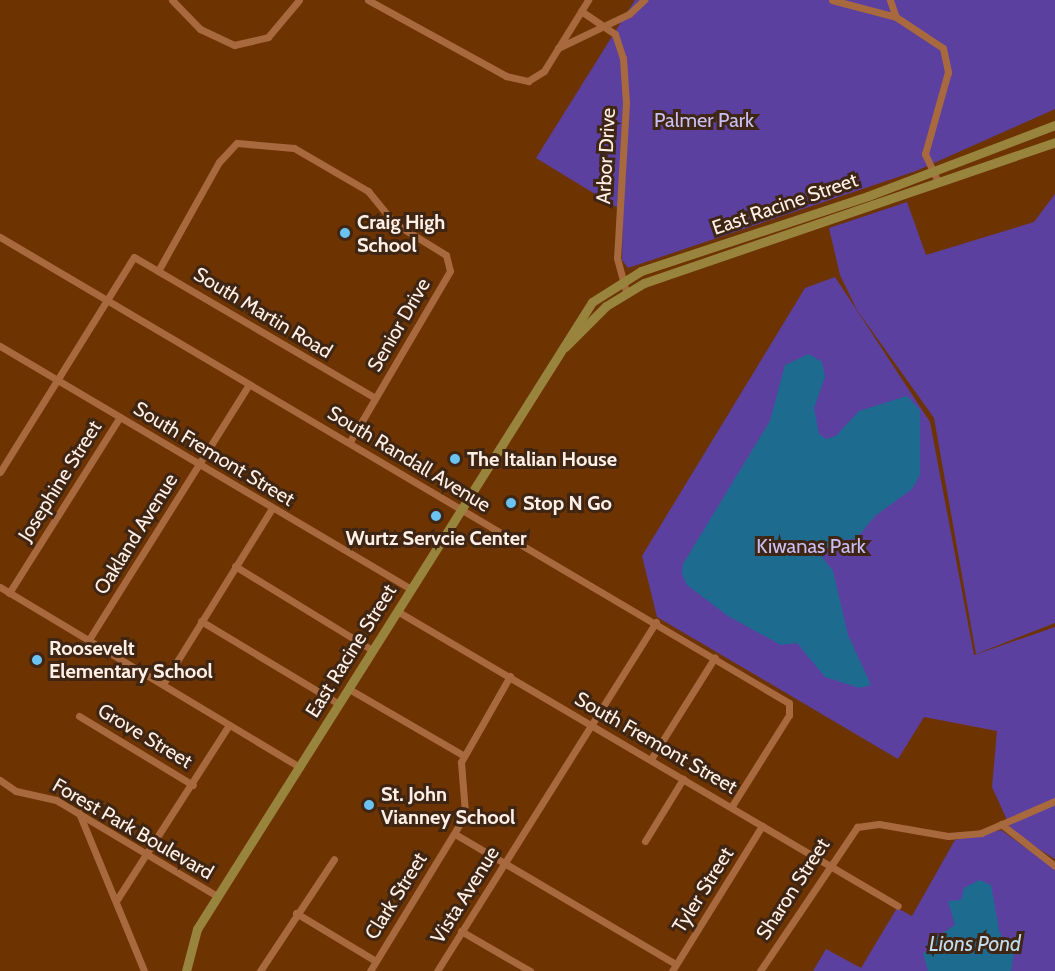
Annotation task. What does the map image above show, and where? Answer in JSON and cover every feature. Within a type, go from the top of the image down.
[{"type":"main road","name":"East Racine Street","points":[[186,971],[193,938],[217,896],[558,355],[581,314],[621,279],[933,171],[1055,125]]},
{"type":"main road","name":"East Racine Street","points":[[558,355],[626,292],[1055,142]]},
{"type":"street","points":[[172,0],[200,29],[234,45],[268,37],[299,0]]},
{"type":"street","points":[[368,0],[518,80],[537,77],[588,0]]},
{"type":"street","points":[[558,48],[604,27],[644,0]]},
{"type":"street","points":[[832,0],[896,17],[943,48],[947,58],[944,90],[926,145],[938,182]]},
{"type":"street","points":[[890,0],[896,17]]},
{"type":"street","points":[[581,11],[604,27]]},
{"type":"street","name":"Arbor Drive","points":[[604,27],[619,43],[625,84],[617,258],[626,292]]},
{"type":"street","name":"Senior Drive","points":[[158,271],[233,144],[288,146],[358,185],[394,223],[446,255],[451,267],[349,443]]},
{"type":"street","name":"South Randall Avenue","points":[[0,237],[785,699],[792,706],[789,715],[732,806]]},
{"type":"street","name":"South Martin Road","points":[[108,300],[134,257],[375,399]]},
{"type":"street","points":[[0,472],[108,300]]},
{"type":"street","name":"South Fremont Street","points":[[0,346],[411,589]]},
{"type":"street","name":"Oakland Avenue","points":[[88,641],[249,384]]},
{"type":"street","name":"Josephine Street","points":[[9,593],[120,417]]},
{"type":"street","points":[[163,684],[272,508]]},
{"type":"street","points":[[236,566],[372,650]]},
{"type":"street","points":[[0,587],[300,766]]},
{"type":"street","name":"South Fremont Street","points":[[397,611],[732,806],[898,906]]},
{"type":"street","points":[[201,621],[339,704]]},
{"type":"street","name":"Vista Avenue","points":[[437,971],[656,622]]},
{"type":"street","points":[[651,759],[715,657]]},
{"type":"street","points":[[349,688],[464,755],[510,676]]},
{"type":"street","name":"Grove Street","points":[[79,716],[193,785]]},
{"type":"street","points":[[116,901],[149,855],[230,725]]},
{"type":"street","name":"Clark Street","points":[[370,971],[455,834],[465,812],[464,755]]},
{"type":"street","points":[[645,841],[683,778]]},
{"type":"street","name":"Forest Park Boulevard","points":[[0,780],[78,813],[217,896]]},
{"type":"street","points":[[1055,801],[1001,824],[1055,866]]},
{"type":"street","points":[[78,813],[144,971]]},
{"type":"street","name":"Sharon Street","points":[[760,971],[827,865],[857,827],[879,824],[948,837],[981,833],[1001,824]]},
{"type":"street","name":"Tyler Street","points":[[674,968],[762,826]]},
{"type":"street","points":[[455,834],[674,968]]},
{"type":"street","points":[[260,971],[296,913],[334,859]]},
{"type":"street","points":[[296,913],[376,961]]},
{"type":"street","points":[[461,931],[530,971]]},
{"type":"green space","name":"Palmer Park","points":[[635,0],[1055,0],[1055,109],[916,171],[628,268],[622,260],[623,211],[536,158]]},
{"type":"green space","points":[[1055,194],[1055,623],[976,654],[934,418],[857,310],[840,275],[829,228],[907,202],[926,255],[1034,222]]},
{"type":"green space","name":"Kiwanas Park","points":[[835,277],[930,422],[974,655],[1055,627],[1055,859],[1013,833],[992,787],[997,731],[924,717],[898,759],[657,617],[642,556],[805,288]]},
{"type":"green space","points":[[1001,830],[1055,869],[1055,971],[813,971],[826,949],[861,968],[897,908],[912,916],[955,840]]},
{"type":"water","points":[[809,354],[822,362],[825,377],[814,408],[819,434],[826,439],[836,436],[859,411],[907,396],[920,410],[920,475],[912,489],[875,516],[856,539],[837,540],[820,554],[833,571],[848,635],[871,685],[860,688],[825,677],[797,643],[781,645],[728,616],[687,585],[682,574],[683,564],[770,421],[785,365]]},
{"type":"water","name":"Lions Pond","points":[[979,880],[991,885],[999,930],[1006,947],[1015,948],[1011,971],[928,971],[923,953],[936,948],[926,944],[955,925],[948,901],[961,900],[964,888]]},
{"type":"place","name":"Craig High School","points":[[345,233]]},
{"type":"place","name":"The Italian House","points":[[455,459]]},
{"type":"place","name":"Stop N Go","points":[[511,503]]},
{"type":"place","name":"Wurtz Servcie Center","points":[[436,516]]},
{"type":"place","name":"Roosevelt Elementary School","points":[[37,660]]},
{"type":"place","name":"St. John Vianney School","points":[[369,805]]}]
